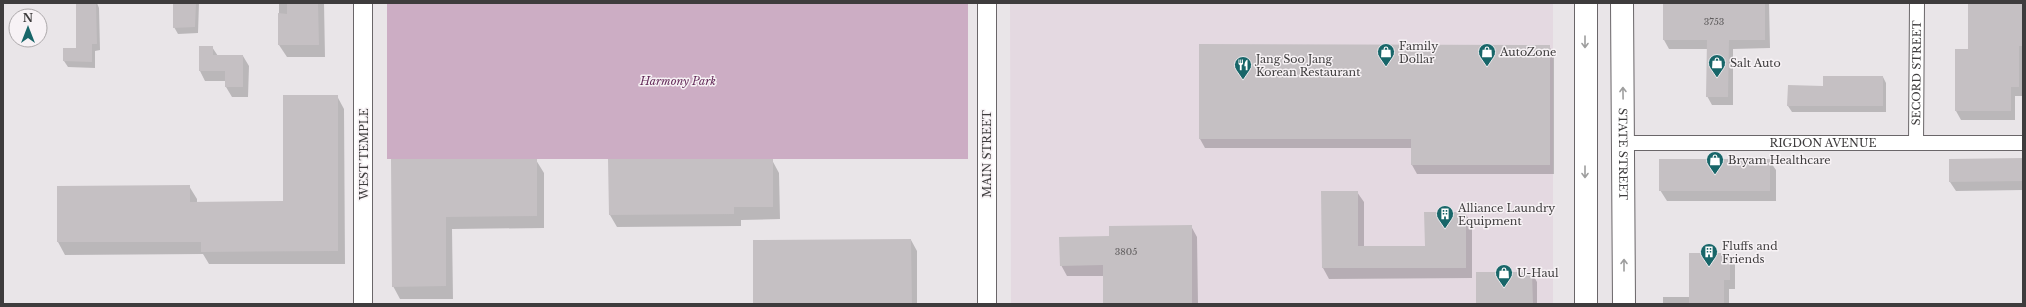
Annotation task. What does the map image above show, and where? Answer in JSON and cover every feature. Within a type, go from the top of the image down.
[{"type":"main road","points":[[1586,3],[1586,304]]},
{"type":"main road","name":"STATE STREET","points":[[1622,3],[1624,304]]},
{"type":"street","name":"WEST TEMPLE","points":[[363,3],[363,304]]},
{"type":"street","name":"MAIN STREET","points":[[987,3],[987,304]]},
{"type":"street","name":"SECORD STREET","points":[[1916,3],[1916,143]]},
{"type":"street","name":"RIGDON AVENUE","points":[[1624,143],[2023,143]]},
{"type":"shaded area","points":[[1010,3],[1553,3],[1553,304],[1011,304]]},
{"type":"green space","name":"Harmony Park","points":[[387,3],[968,3],[968,159],[387,159]]},
{"type":"building","points":[[76,3],[96,3],[97,44],[92,44],[92,62],[63,61],[63,48],[76,48]]},
{"type":"building","points":[[173,3],[196,3],[195,27],[173,28]]},
{"type":"building","points":[[287,3],[318,3],[319,45],[278,45],[278,13],[287,14]]},
{"type":"building","points":[[1663,3],[1765,3],[1765,40],[1729,40],[1728,97],[1706,97],[1707,40],[1663,40]]},
{"type":"building","points":[[1968,3],[2023,3],[2023,46],[2019,46],[2019,87],[2011,87],[2011,111],[1955,111],[1955,49],[1968,49]]},
{"type":"building","points":[[1199,44],[1550,45],[1550,165],[1411,165],[1411,139],[1199,139]]},
{"type":"building","points":[[199,46],[213,46],[213,55],[243,55],[243,87],[225,87],[225,71],[199,71]]},
{"type":"building","points":[[1823,76],[1883,76],[1883,106],[1787,106],[1788,85],[1823,86]]},
{"type":"building","points":[[283,95],[338,95],[338,251],[201,252],[201,242],[57,242],[57,186],[190,185],[190,202],[283,201]]},
{"type":"building","points":[[2023,158],[2023,181],[1949,182],[1949,159]]},
{"type":"building","points":[[391,159],[537,159],[537,216],[446,217],[446,286],[392,287]]},
{"type":"building","points":[[608,159],[773,159],[773,207],[734,207],[734,214],[609,215]]},
{"type":"building","name":"Bryam Healthcare","points":[[1659,159],[1770,159],[1770,191],[1659,191]]},
{"type":"building","name":"Alliance Laundry Equipment","points":[[1321,191],[1358,191],[1358,246],[1425,246],[1424,212],[1466,212],[1466,268],[1322,268]]},
{"type":"building","points":[[1192,225],[1192,304],[1103,304],[1103,265],[1060,266],[1059,237],[1109,236],[1109,226]]},
{"type":"building","points":[[911,239],[912,304],[753,304],[753,240]]},
{"type":"building","points":[[1689,253],[1730,253],[1730,280],[1724,280],[1724,304],[1689,304]]},
{"type":"building","name":"U-Haul","points":[[1476,272],[1532,272],[1533,304],[1476,304]]},
{"type":"place","name":"Family Dollar","points":[[1386,67]]},
{"type":"place","name":"AutoZone","points":[[1487,67]]},
{"type":"place","name":"Salt Auto","points":[[1717,78]]},
{"type":"place","name":"Jang Soo Jang Korean Restaurant","points":[[1243,80]]},
{"type":"place","name":"Bryam Healthcare","points":[[1715,175]]},
{"type":"place","name":"Alliance Laundry Equipment","points":[[1445,229]]},
{"type":"place","name":"Fluffs and Friends","points":[[1709,267]]},
{"type":"place","name":"U-Haul","points":[[1504,288]]}]
